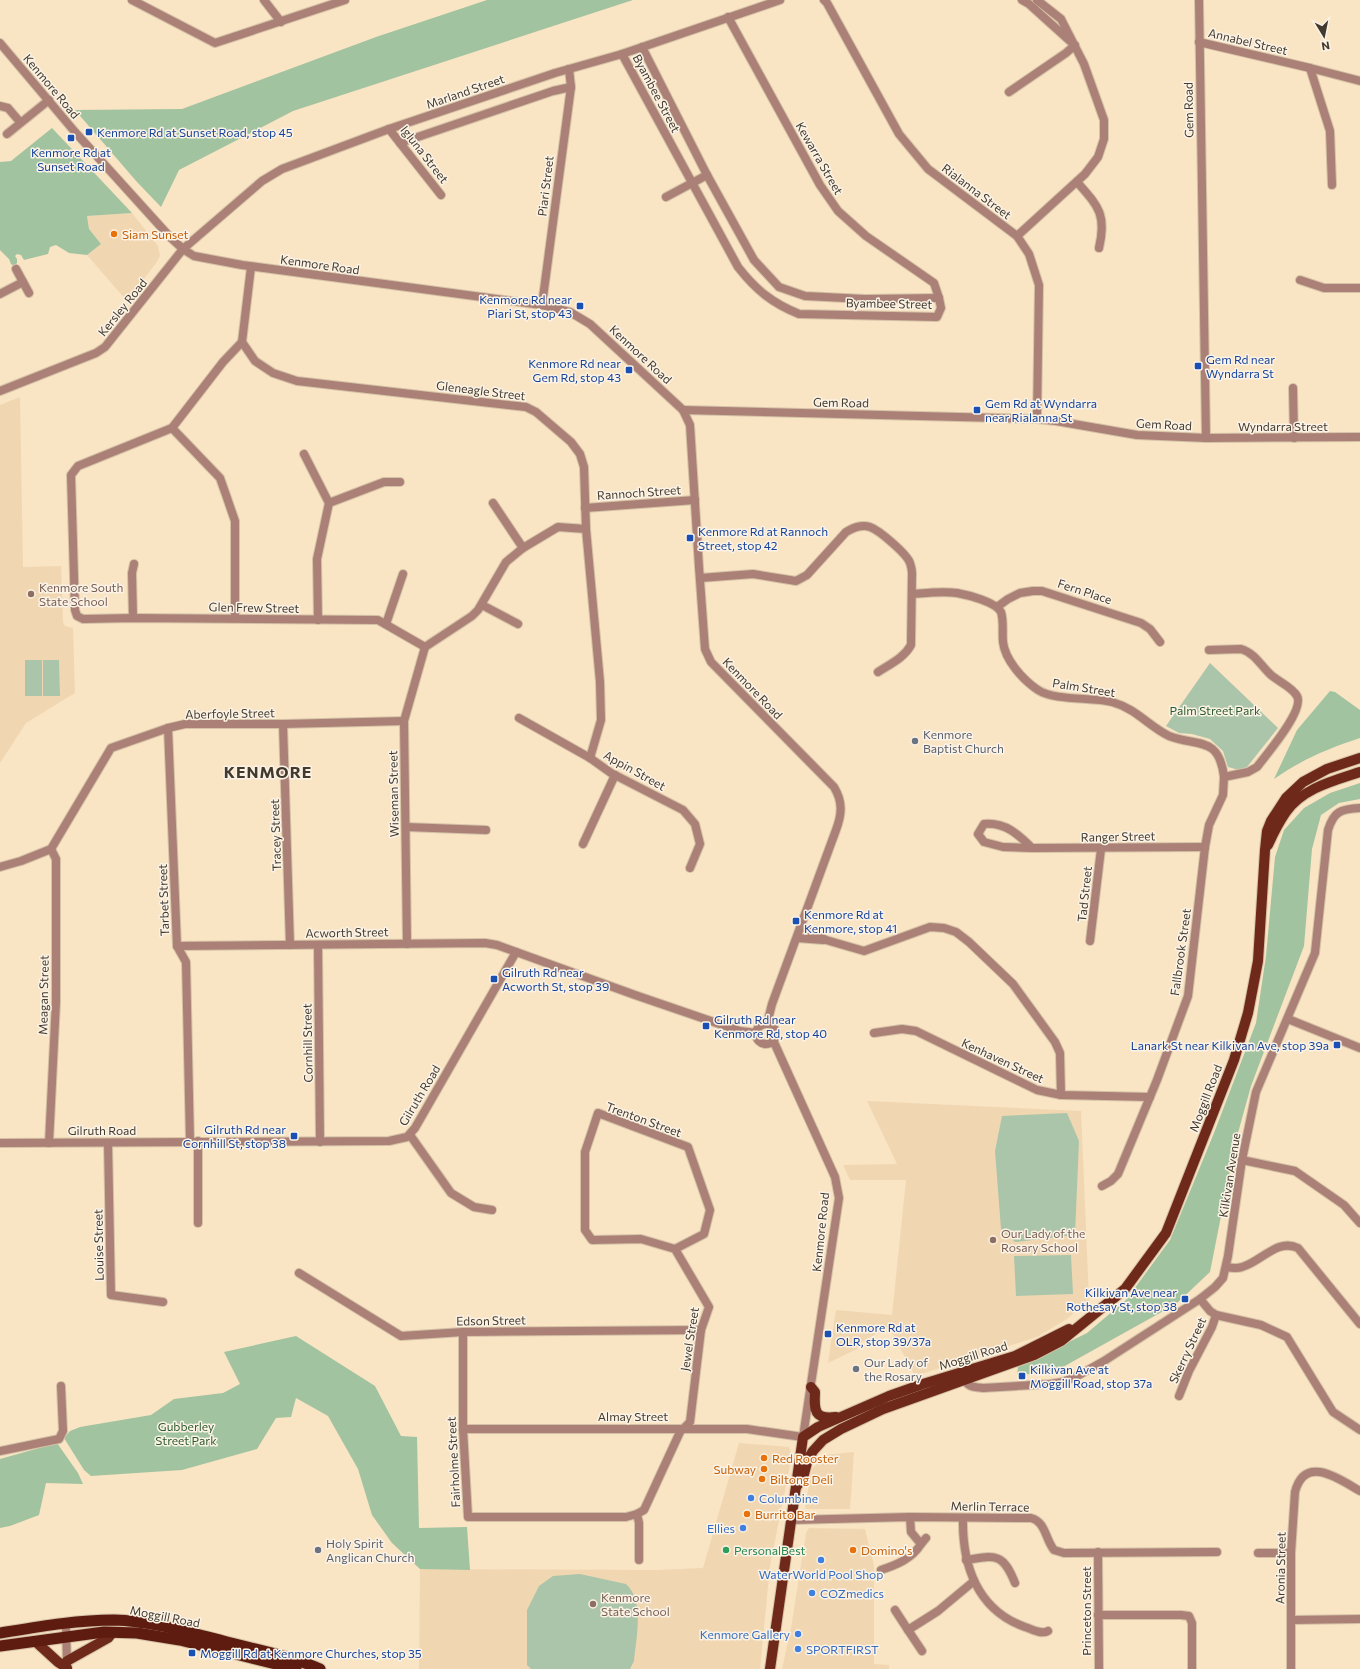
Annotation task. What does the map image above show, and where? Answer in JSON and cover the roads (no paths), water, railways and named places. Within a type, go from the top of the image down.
[{"type":"highway","name":"Moggill Road","points":[[0,1633],[66,1624],[115,1620],[144,1623],[288,1658],[320,1669]]},
{"type":"highway","name":"Moggill Road","points":[[0,1646],[113,1632],[137,1633],[163,1636],[296,1669]]},
{"type":"main road","name":"Moggill Road","points":[[796,1487],[802,1478],[808,1459],[823,1440],[851,1424],[883,1409],[1015,1356],[1086,1321],[1125,1289],[1166,1233],[1234,1060],[1248,1013],[1258,961],[1265,850],[1267,831],[1271,821],[1286,798],[1303,782],[1327,768],[1360,758]]},
{"type":"main road","name":"Moggill Road","points":[[1265,850],[1286,812],[1297,800],[1322,784],[1360,772]]},
{"type":"main road","name":"Moggill Road","points":[[770,1669],[803,1437],[818,1427],[889,1396],[963,1376]]},
{"type":"main road","points":[[811,1387],[815,1392],[814,1409],[816,1413],[826,1418],[840,1417]]},
{"type":"main road","points":[[803,1437],[817,1435],[840,1424],[851,1424]]},
{"type":"main road","points":[[35,1641],[58,1662],[67,1666],[108,1638],[113,1632]]},
{"type":"street","points":[[132,0],[215,43],[345,0]]},
{"type":"street","points":[[264,0],[281,22]]},
{"type":"street","name":"Marland Street","points":[[183,250],[262,181],[282,169],[389,129],[569,69],[622,54],[780,0]]},
{"type":"street","points":[[1022,0],[1029,4],[1075,45]]},
{"type":"street","points":[[1018,236],[1085,174],[1098,157],[1104,139],[1104,120],[1084,64],[1075,45],[1061,19],[1037,0]]},
{"type":"street","name":"Gem Road","points":[[683,410],[1038,419],[1137,435],[1206,438],[1199,0]]},
{"type":"street","name":"Rialanna Street","points":[[827,1],[899,134],[928,169],[1018,236],[1030,254],[1039,285],[1038,419]]},
{"type":"street","name":"Kewarra Street","points":[[728,17],[820,186],[838,211],[866,236],[934,283],[939,298]]},
{"type":"street","name":"Annabel Street","points":[[1199,42],[1360,81]]},
{"type":"street","name":"Kenmore Road","points":[[0,43],[96,156],[183,250],[198,257],[251,267],[542,305],[570,312],[590,324],[683,410],[690,425],[705,649],[711,662],[834,787],[840,801],[840,818],[772,1004],[767,1024]]},
{"type":"street","points":[[1009,92],[1066,54],[1075,45]]},
{"type":"street","name":"Byambee Street","points":[[622,54],[738,268],[752,285],[767,298],[800,314],[931,318],[939,315],[939,298],[865,299],[805,296],[779,287],[754,260],[707,175],[642,47]]},
{"type":"street","points":[[1310,68],[1330,131],[1332,185]]},
{"type":"street","name":"Piari Street","points":[[542,305],[571,79],[569,69]]},
{"type":"street","points":[[400,142],[553,91],[570,87]]},
{"type":"street","points":[[7,134],[49,100]]},
{"type":"street","points":[[0,106],[8,108],[20,122]]},
{"type":"street","name":"Igluna Street","points":[[389,129],[441,195]]},
{"type":"street","points":[[666,197],[707,175]]},
{"type":"street","points":[[1077,182],[1096,204],[1100,214],[1102,225],[1099,248]]},
{"type":"street","name":"Kersley Road","points":[[0,391],[96,353],[105,347],[183,250]]},
{"type":"street","points":[[235,618],[235,521],[220,478],[172,428],[223,362],[242,342],[251,267]]},
{"type":"street","points":[[16,269],[29,293]]},
{"type":"street","points":[[1300,280],[1324,288],[1360,288]]},
{"type":"street","points":[[0,294],[23,282]]},
{"type":"street","name":"Gleneagle Street","points":[[242,342],[255,361],[273,373],[297,381],[526,407],[536,412],[570,442],[580,454],[584,467],[586,529],[600,682],[601,720],[590,758]]},
{"type":"street","points":[[1293,388],[1294,438]]},
{"type":"street","name":"Glen Frew Street","points":[[172,428],[78,466],[70,475],[75,610],[77,616],[83,619],[235,618],[378,620],[425,647]]},
{"type":"street","name":"Wyndarra Street","points":[[1206,438],[1360,437]]},
{"type":"street","points":[[304,454],[329,503],[317,560],[318,620]]},
{"type":"street","points":[[329,503],[384,482],[400,482]]},
{"type":"street","name":"Rannoch Street","points":[[585,508],[694,500]]},
{"type":"street","points":[[493,503],[523,548]]},
{"type":"street","points":[[700,578],[753,574],[796,581],[807,575],[846,532],[853,528],[862,526],[870,527],[878,531],[905,555],[910,563],[912,573],[911,645],[908,651],[900,658],[878,672]]},
{"type":"street","points":[[425,647],[472,616],[482,605],[506,562],[523,548],[558,527],[586,529]]},
{"type":"street","points":[[133,618],[132,573],[134,564]]},
{"type":"street","points":[[386,624],[403,574]]},
{"type":"street","name":"Fern Place","points":[[997,607],[1008,599],[1033,590],[1052,593],[1141,623],[1150,629],[1160,642]]},
{"type":"street","points":[[912,594],[956,593],[988,602],[997,607]]},
{"type":"street","points":[[482,605],[518,624]]},
{"type":"street","name":"Palm Street","points":[[997,607],[1002,616],[1003,642],[1007,657],[1016,670],[1037,689],[1046,694],[1089,698],[1111,702],[1130,708],[1169,736],[1199,742],[1209,746],[1217,756],[1223,768],[1224,777]]},
{"type":"street","name":"Wiseman Street","points":[[407,944],[404,721],[425,647]]},
{"type":"street","points":[[1209,650],[1246,650],[1256,658],[1278,681],[1292,691],[1297,696],[1298,701],[1295,715],[1257,767],[1248,772],[1224,777]]},
{"type":"street","name":"Appin Street","points":[[519,718],[590,758],[615,775],[683,810],[695,824],[700,844],[690,868]]},
{"type":"street","name":"Aberfoyle Street","points":[[51,849],[111,748],[168,728],[185,724],[283,724],[404,721]]},
{"type":"street","name":"Tracey Street","points":[[283,724],[290,945]]},
{"type":"street","name":"Tarbet Street","points":[[168,728],[176,946],[186,962],[190,1141]]},
{"type":"street","points":[[583,844],[615,775]]},
{"type":"street","name":"Fallbrook Street","points":[[1102,1186],[1111,1181],[1118,1174],[1150,1097],[1188,996],[1205,847],[1209,825],[1223,795],[1224,777]]},
{"type":"street","name":"Kilkivan Avenue","points":[[963,1376],[971,1387],[983,1388],[1063,1382],[1104,1361],[1200,1298],[1220,1282],[1226,1267],[1242,1160],[1256,1092],[1315,953],[1330,823],[1333,817],[1341,810],[1360,808]]},
{"type":"street","name":"Ranger Street","points":[[1032,848],[1018,834],[995,823],[984,824],[978,834],[984,842],[1003,847],[1032,848],[1100,848],[1205,847]]},
{"type":"street","points":[[406,827],[486,830]]},
{"type":"street","name":"Tad Street","points":[[1090,941],[1100,848]]},
{"type":"street","points":[[0,867],[21,861],[51,849]]},
{"type":"street","name":"Meagan Street","points":[[49,1143],[56,1002],[56,859],[51,849]]},
{"type":"street","points":[[801,926],[826,940]]},
{"type":"street","points":[[797,938],[826,940],[864,951],[930,927],[944,928],[956,932],[969,942],[1013,984],[1055,1042],[1060,1053],[1061,1095]]},
{"type":"street","name":"Acworth Street","points":[[176,946],[485,943],[497,945],[516,952]]},
{"type":"street","name":"Cornhill Street","points":[[318,944],[320,1142]]},
{"type":"street","points":[[516,952],[740,1032],[756,1033]]},
{"type":"street","name":"Gilruth Road","points":[[0,1143],[190,1141],[320,1142],[394,1140],[410,1134],[516,952]]},
{"type":"street","points":[[1288,1019],[1360,1048]]},
{"type":"street","points":[[767,1024],[774,1029],[775,1035],[773,1040],[768,1043],[762,1042],[758,1039],[756,1033],[760,1026],[767,1024]]},
{"type":"street","name":"Kenhaven Street","points":[[874,1033],[902,1029],[916,1031],[1037,1090],[1061,1095],[1150,1097]]},
{"type":"street","name":"Kenmore Road","points":[[773,1040],[835,1177],[838,1198],[803,1437]]},
{"type":"street","name":"Trenton Street","points":[[598,1113],[688,1147],[710,1210],[704,1234],[675,1249],[640,1239],[592,1240],[584,1230],[585,1152],[598,1113]]},
{"type":"street","points":[[410,1134],[451,1193],[474,1207],[492,1210]]},
{"type":"street","points":[[198,1141],[198,1223]]},
{"type":"street","name":"Louise Street","points":[[108,1143],[111,1295],[163,1302]]},
{"type":"street","points":[[1242,1160],[1295,1171],[1344,1205],[1360,1223]]},
{"type":"street","points":[[1226,1267],[1241,1268],[1251,1264],[1280,1246],[1291,1245],[1298,1248],[1360,1324]]},
{"type":"street","name":"Jewel Street","points":[[637,1514],[644,1510],[680,1432],[690,1422],[701,1330],[709,1307],[675,1249]]},
{"type":"street","name":"Edson Street","points":[[300,1272],[401,1336],[463,1332],[701,1330]]},
{"type":"street","points":[[1200,1298],[1210,1312],[1216,1315],[1261,1326],[1287,1337],[1333,1412],[1360,1430]]},
{"type":"street","name":"Skerry Street","points":[[1180,1396],[1189,1371],[1212,1327],[1216,1315]]},
{"type":"street","name":"Fairholme Street","points":[[463,1332],[463,1429],[468,1517],[626,1517],[637,1514]]},
{"type":"street","points":[[0,1451],[59,1439],[63,1431],[60,1386]]},
{"type":"street","name":"Almay Street","points":[[463,1429],[747,1429],[803,1437]]},
{"type":"street","name":"Aronia Street","points":[[1291,1669],[1291,1553],[1295,1492],[1300,1481],[1310,1473],[1321,1472],[1333,1476],[1360,1491]]},
{"type":"street","points":[[637,1514],[640,1523],[639,1560]]},
{"type":"street","points":[[881,1570],[906,1559],[917,1550],[923,1541],[911,1532],[910,1517]]},
{"type":"street","name":"Merlin Terrace","points":[[792,1520],[910,1517],[1031,1518],[1036,1519],[1042,1525],[1048,1541],[1054,1550],[1064,1553],[1217,1552]]},
{"type":"street","points":[[963,1518],[966,1560],[974,1581],[989,1604],[1010,1620],[1042,1633],[1048,1631]]},
{"type":"street","name":"Princeton Street","points":[[1098,1552],[1099,1669]]},
{"type":"street","points":[[1258,1553],[1291,1553]]},
{"type":"street","points":[[966,1560],[991,1557],[1000,1559],[1005,1563],[1015,1583]]},
{"type":"street","points":[[908,1630],[938,1611],[974,1581]]},
{"type":"street","points":[[895,1610],[922,1651]]},
{"type":"street","points":[[1098,1615],[1189,1616],[1192,1623],[1192,1669]]},
{"type":"street","points":[[1291,1620],[1360,1620]]},
{"type":"street","points":[[66,1624],[67,1666]]},
{"type":"place","name":"Kenmore Rd at Sunset Road, stop 45","points":[[89,132]]},
{"type":"place","name":"Kenmore Rd at Sunset Road","points":[[71,138]]},
{"type":"place","name":"Siam Sunset","points":[[114,234]]},
{"type":"place","name":"Kenmore Rd near Piari St, stop 43","points":[[580,306]]},
{"type":"place","name":"Gem Rd near Wyndarra St","points":[[1198,366]]},
{"type":"place","name":"Kenmore Rd near Gem Rd, stop 43","points":[[629,370]]},
{"type":"place","name":"Gem Rd at Wyndarra near Rialanna St","points":[[977,410]]},
{"type":"place","name":"Kenmore Rd at Rannoch Street, stop 42","points":[[690,538]]},
{"type":"place","name":"Kenmore South State School","points":[[31,594]]},
{"type":"place","name":"Kenmore Baptist Church","points":[[915,741]]},
{"type":"place","name":"Kenmore Rd at Kenmore, stop 41","points":[[796,921]]},
{"type":"place","name":"Gilruth Rd near Acworth St, stop 39","points":[[494,979]]},
{"type":"place","name":"Gilruth Rd near Kenmore Rd, stop 40","points":[[706,1026]]},
{"type":"place","name":"Lanark St near Kilkivan Ave, stop 39a","points":[[1337,1045]]},
{"type":"place","name":"Gilruth Rd near Cornhill St, stop 38","points":[[294,1136]]},
{"type":"place","name":"Our Lady of the Rosary School","points":[[993,1240]]},
{"type":"place","name":"Kilkivan Ave near Rothesay St, stop 38","points":[[1185,1299]]},
{"type":"place","name":"Kenmore Rd at OLR, stop 39/37a","points":[[828,1334]]},
{"type":"place","name":"Our Lady of the Rosary","points":[[856,1369]]},
{"type":"place","name":"Kilkivan Ave at Moggill Road, stop 37a","points":[[1022,1376]]},
{"type":"place","name":"Red Rooster","points":[[764,1458]]},
{"type":"place","name":"Subway","points":[[764,1469]]},
{"type":"place","name":"Biltong Deli","points":[[762,1479]]},
{"type":"place","name":"Columbine","points":[[751,1498]]},
{"type":"place","name":"Burrito Bar","points":[[747,1514]]},
{"type":"place","name":"Ellies","points":[[743,1528]]},
{"type":"place","name":"Holy Spirit Anglican Church","points":[[318,1550]]},
{"type":"place","name":"PersonalBest","points":[[726,1550]]},
{"type":"place","name":"Domino's","points":[[853,1550]]},
{"type":"place","name":"WaterWorld Pool Shop","points":[[821,1560]]},
{"type":"place","name":"COZmedics","points":[[812,1593]]},
{"type":"place","name":"Kenmore State School","points":[[593,1604]]},
{"type":"place","name":"Kenmore Gallery","points":[[798,1634]]},
{"type":"place","name":"SPORTFIRST","points":[[798,1649]]},
{"type":"place","name":"Moggill Rd at Kenmore Churches, stop 35","points":[[192,1653]]},
{"type":"district","name":"KENMORE","points":[[268,771]]},
{"type":"park label","name":"Palm Street Park","points":[[1215,710]]},
{"type":"park label","name":"Gubberley Street Park","points":[[186,1433]]}]
